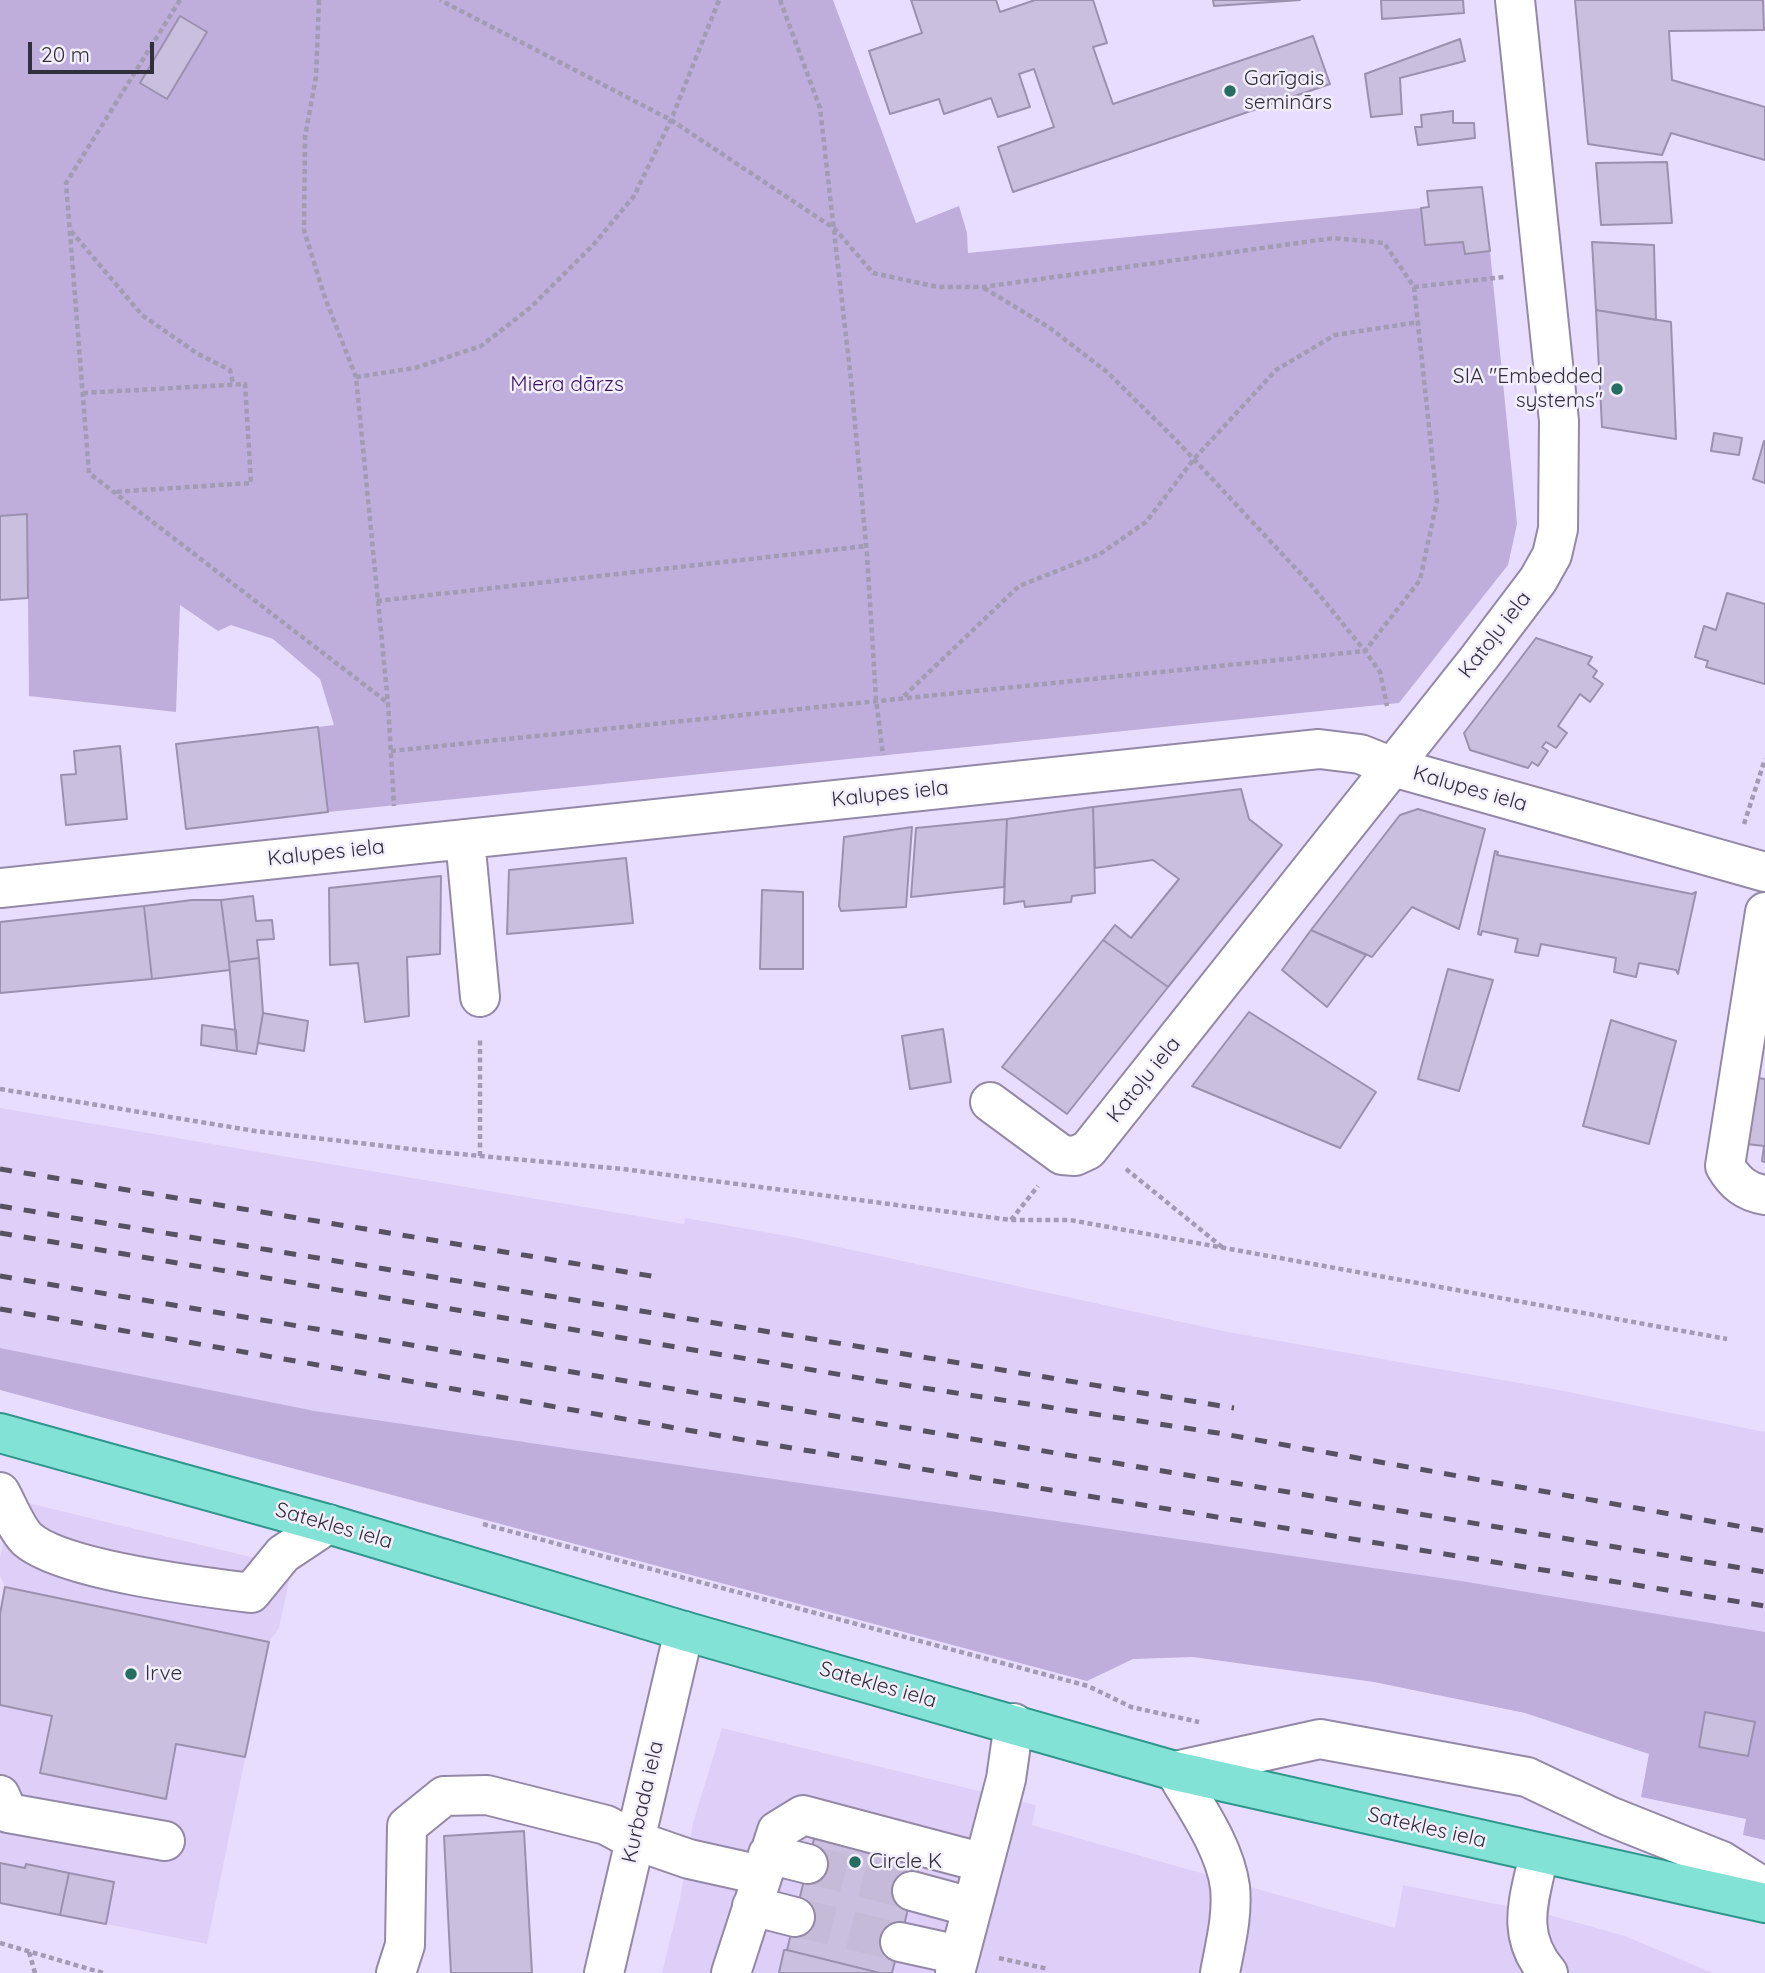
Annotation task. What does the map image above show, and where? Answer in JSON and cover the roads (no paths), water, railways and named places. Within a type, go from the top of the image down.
[{"type":"main road","name":"Satekles iela","points":[[0,1433],[328,1524],[684,1631],[1175,1771],[1765,1903]]},
{"type":"street","name":"Katoļu iela","points":[[990,1101],[1062,1155],[1075,1156],[1091,1146],[1393,767],[1538,580],[1552,555],[1558,529],[1559,421],[1516,0]]},
{"type":"street","name":"Kalupes iela","points":[[0,888],[1320,748],[1360,754],[1393,767],[1765,872]]},
{"type":"street","points":[[465,839],[480,997]]},
{"type":"street","points":[[1765,912],[1725,1166],[1734,1181],[1751,1193],[1765,1195]]},
{"type":"street","points":[[0,1492],[27,1539],[61,1558],[180,1585],[251,1593],[283,1554],[328,1524]]},
{"type":"street","name":"Kurbada iela","points":[[604,1973],[684,1631]]},
{"type":"street","points":[[931,1958],[971,1907],[1006,1779],[1014,1723]]},
{"type":"street","points":[[1220,1973],[1230,1914],[1227,1874],[1207,1828],[1175,1771],[1320,1739],[1527,1777],[1609,1816],[1722,1861],[1765,1888]]},
{"type":"street","points":[[0,1795],[8,1813],[165,1841]]},
{"type":"street","points":[[396,1973],[405,1945],[407,1826],[444,1796],[487,1795],[606,1825],[634,1840],[760,1879],[795,1917]]},
{"type":"street","points":[[731,1973],[777,1830],[803,1815],[984,1863]]},
{"type":"street","points":[[1539,1854],[1525,1922],[1532,1948],[1548,1973]]},
{"type":"street","points":[[760,1879],[808,1864]]},
{"type":"street","points":[[912,1891],[971,1907]]},
{"type":"tunnel","points":[[808,1864],[912,1891]]},
{"type":"tunnel","points":[[795,1917],[900,1942]]},
{"type":"railway","points":[[0,1169],[657,1277]]},
{"type":"railway","points":[[0,1206],[1234,1408]]},
{"type":"railway","points":[[0,1233],[884,1382],[1218,1433],[1765,1531]]},
{"type":"railway","points":[[0,1276],[1765,1572]]},
{"type":"railway","points":[[0,1309],[755,1442],[1765,1606]]},
{"type":"place","name":"Garīgais seminārs","points":[[1230,91]]},
{"type":"place","name":"SIA \"Embedded systems\"","points":[[1617,389]]},
{"type":"place","name":"Irve","points":[[131,1674]]},
{"type":"place","name":"Circle K","points":[[855,1862]]},
{"type":"park label","name":"Miera dārzs","points":[[567,385]]}]
